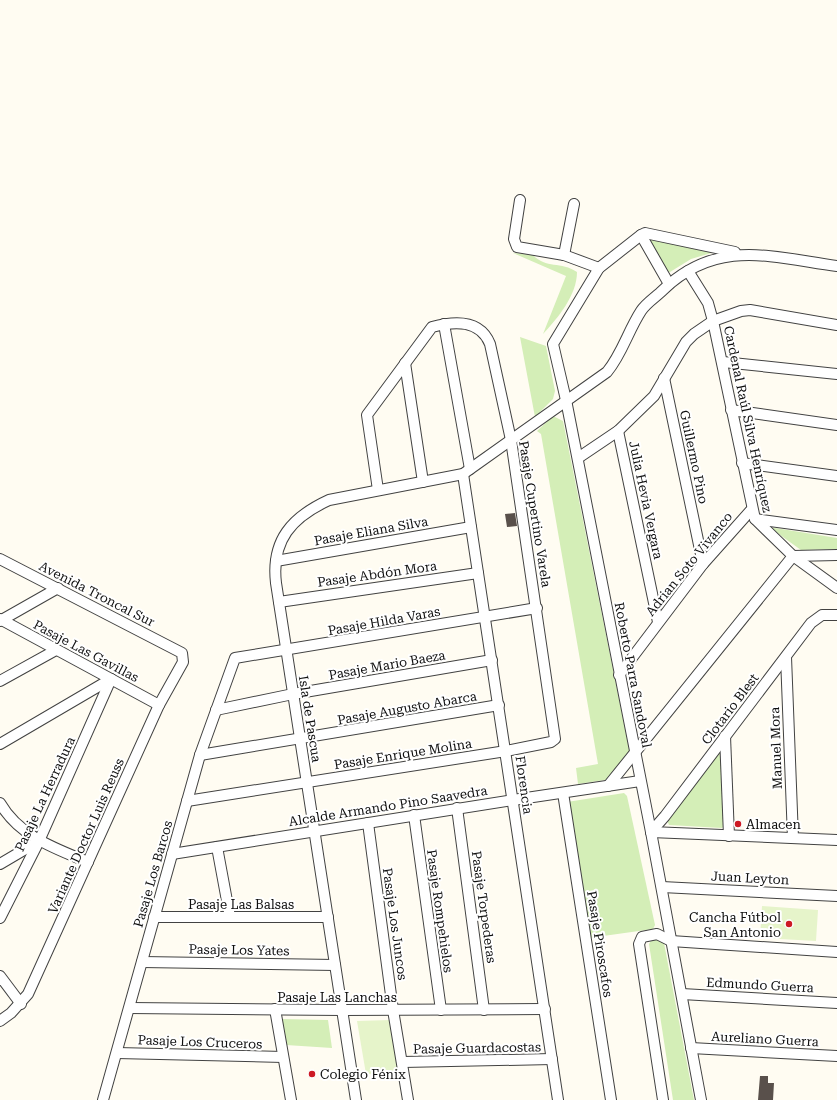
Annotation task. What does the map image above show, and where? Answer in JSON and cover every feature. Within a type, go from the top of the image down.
[{"type":"street","points":[[520,200],[514,239],[517,247],[564,255],[599,268]]},
{"type":"street","points":[[564,255],[574,204]]},
{"type":"street","points":[[669,284],[641,235],[645,233],[745,254],[837,266]]},
{"type":"street","name":"Roberto Parra Sandoval","points":[[641,235],[599,268],[554,340],[553,349],[566,400],[578,458],[619,675],[662,886],[701,1100]]},
{"type":"street","points":[[466,471],[607,372],[616,360],[641,310],[669,284],[705,262],[729,255],[745,254]]},
{"type":"street","name":"Cardenal Raúl Silva Henríquez","points":[[688,271],[708,303],[714,321],[753,514],[793,556],[837,588]]},
{"type":"street","points":[[578,458],[618,431],[654,396],[686,342],[714,321],[741,311],[750,310],[837,325]]},
{"type":"street","name":"Pasaje Cupertino Varela","points":[[444,324],[461,323],[475,327],[486,334],[490,344],[511,440],[556,731],[555,739],[552,742]]},
{"type":"street","points":[[378,490],[366,415],[432,327],[444,324]]},
{"type":"street","name":"Florencia","points":[[444,324],[466,471],[471,527],[558,1100]]},
{"type":"street","points":[[723,362],[837,374]]},
{"type":"street","points":[[406,363],[423,482]]},
{"type":"street","name":"Guillermo Pino","points":[[664,378],[703,564]]},
{"type":"street","points":[[732,410],[837,425]]},
{"type":"street","name":"Julia Hevia Vergara","points":[[618,431],[658,622]]},
{"type":"street","points":[[742,463],[837,476]]},
{"type":"street","name":"Isla de Pascua","points":[[356,1100],[279,602],[275,571],[276,561],[283,538],[298,517],[309,509],[329,500],[423,482],[466,471]]},
{"type":"street","points":[[753,514],[837,530]]},
{"type":"street","name":"Adrian Soto Vivanco","points":[[619,675],[703,564],[753,514]]},
{"type":"street","name":"Pasaje Eliana Silva","points":[[276,561],[471,527]]},
{"type":"street","points":[[608,786],[793,556],[837,555]]},
{"type":"street","name":"Avenida Troncal Sur","points":[[0,559],[182,653]]},
{"type":"street","name":"Pasaje Abdón Mora","points":[[279,602],[478,572]]},
{"type":"street","points":[[1,620],[58,588]]},
{"type":"street","name":"Pasaje Hilda Varas","points":[[235,658],[287,651],[537,608]]},
{"type":"street","name":"Clotario Blest","points":[[651,832],[665,816],[814,620],[822,615],[837,615]]},
{"type":"street","name":"Pasaje Las Gavillas","points":[[1,620],[159,705]]},
{"type":"street","points":[[0,682],[56,650]]},
{"type":"street","name":"Variante Doctor Luis Reuss","points":[[0,1021],[20,1004],[28,994],[159,705],[183,662],[182,653]]},
{"type":"street","name":"Manuel Mora","points":[[786,657],[793,838]]},
{"type":"street","name":"Pasaje Los Barcos","points":[[104,1100],[200,755],[235,658]]},
{"type":"street","name":"Pasaje Mario Baeza","points":[[216,710],[293,694],[492,660]]},
{"type":"street","points":[[0,744],[111,679]]},
{"type":"street","name":"Pasaje La Herradura","points":[[0,918],[39,841],[111,679]]},
{"type":"street","name":"Pasaje Augusto Abarca","points":[[200,755],[300,740],[499,705]]},
{"type":"street","points":[[725,736],[729,836]]},
{"type":"street","name":"Pasaje Enrique Molina","points":[[188,801],[506,751],[552,742]]},
{"type":"street","name":"Alcalde Armando Pino Saavedra","points":[[172,854],[457,808],[640,782]]},
{"type":"street","name":"Pasaje Piroscafos","points":[[563,792],[611,1100]]},
{"type":"street","points":[[1,806],[20,828],[39,841],[88,862]]},
{"type":"street","name":"Pasaje Torpederas","points":[[457,808],[484,1010]]},
{"type":"street","name":"Pasaje Rompehielos","points":[[414,815],[441,1010]]},
{"type":"street","name":"Pasaje Los Juncos","points":[[368,823],[408,1100]]},
{"type":"street","points":[[651,832],[837,840]]},
{"type":"street","points":[[0,864],[39,841]]},
{"type":"street","points":[[217,847],[230,917]]},
{"type":"street","name":"Juan Leyton","points":[[662,886],[837,896]]},
{"type":"street","name":"Pasaje Las Balsas","points":[[154,917],[328,917]]},
{"type":"street","points":[[663,1100],[639,944],[642,937],[648,935],[662,935],[671,941],[837,952]]},
{"type":"street","name":"Pasaje Los Yates","points":[[142,962],[335,965]]},
{"type":"street","points":[[0,976],[20,1004]]},
{"type":"street","name":"Edmundo Guerra","points":[[682,994],[837,1002]]},
{"type":"street","name":"Pasaje Las Lanchas","points":[[130,1008],[342,1010],[544,1009]]},
{"type":"street","points":[[276,1009],[290,1100]]},
{"type":"street","name":"Aureliano Guerra","points":[[691,1048],[837,1056]]},
{"type":"street","name":"Pasaje Los Cruceros","points":[[117,1053],[284,1058]]},
{"type":"street","name":"Pasaje Guardacostas","points":[[403,1062],[552,1059]]},
{"type":"green space","points":[[650,237],[718,251],[691,259],[670,272],[667,272],[645,240]]},
{"type":"green space","points":[[513,253],[533,255],[548,264],[565,267],[577,272],[574,289],[566,306],[543,334],[566,276]]},
{"type":"green space","points":[[520,337],[546,346],[555,391],[553,399],[535,417]]},
{"type":"green space","points":[[553,416],[563,421],[630,754],[611,779],[578,784],[576,768],[598,764],[541,434],[537,431]]},
{"type":"green space","points":[[769,527],[837,538],[837,549],[801,550]]},
{"type":"green space","points":[[720,750],[723,754],[725,825],[722,828],[669,825],[667,820]]},
{"type":"green space","points":[[624,793],[627,796],[655,925],[653,929],[589,938],[567,802]]},
{"type":"green space","name":"Cancha Fútbol San Antonio","points":[[762,906],[818,910],[816,941],[760,938]]},
{"type":"green space","points":[[656,938],[664,943],[694,1100],[673,1100],[649,944],[652,939]]},
{"type":"green space","points":[[281,1019],[328,1020],[332,1048],[286,1045]]},
{"type":"green space","points":[[391,1020],[400,1073],[366,1074],[357,1021]]},
{"type":"building","points":[[515,513],[517,526],[507,527],[505,514]]},
{"type":"building","points":[[760,1076],[768,1076],[768,1083],[774,1083],[773,1100],[758,1100]]},
{"type":"place","name":"Almacen","points":[[738,824]]},
{"type":"place","name":"Cancha Fútbol San Antonio","points":[[789,924]]},
{"type":"place","name":"Colegio Fénix","points":[[312,1074]]}]
